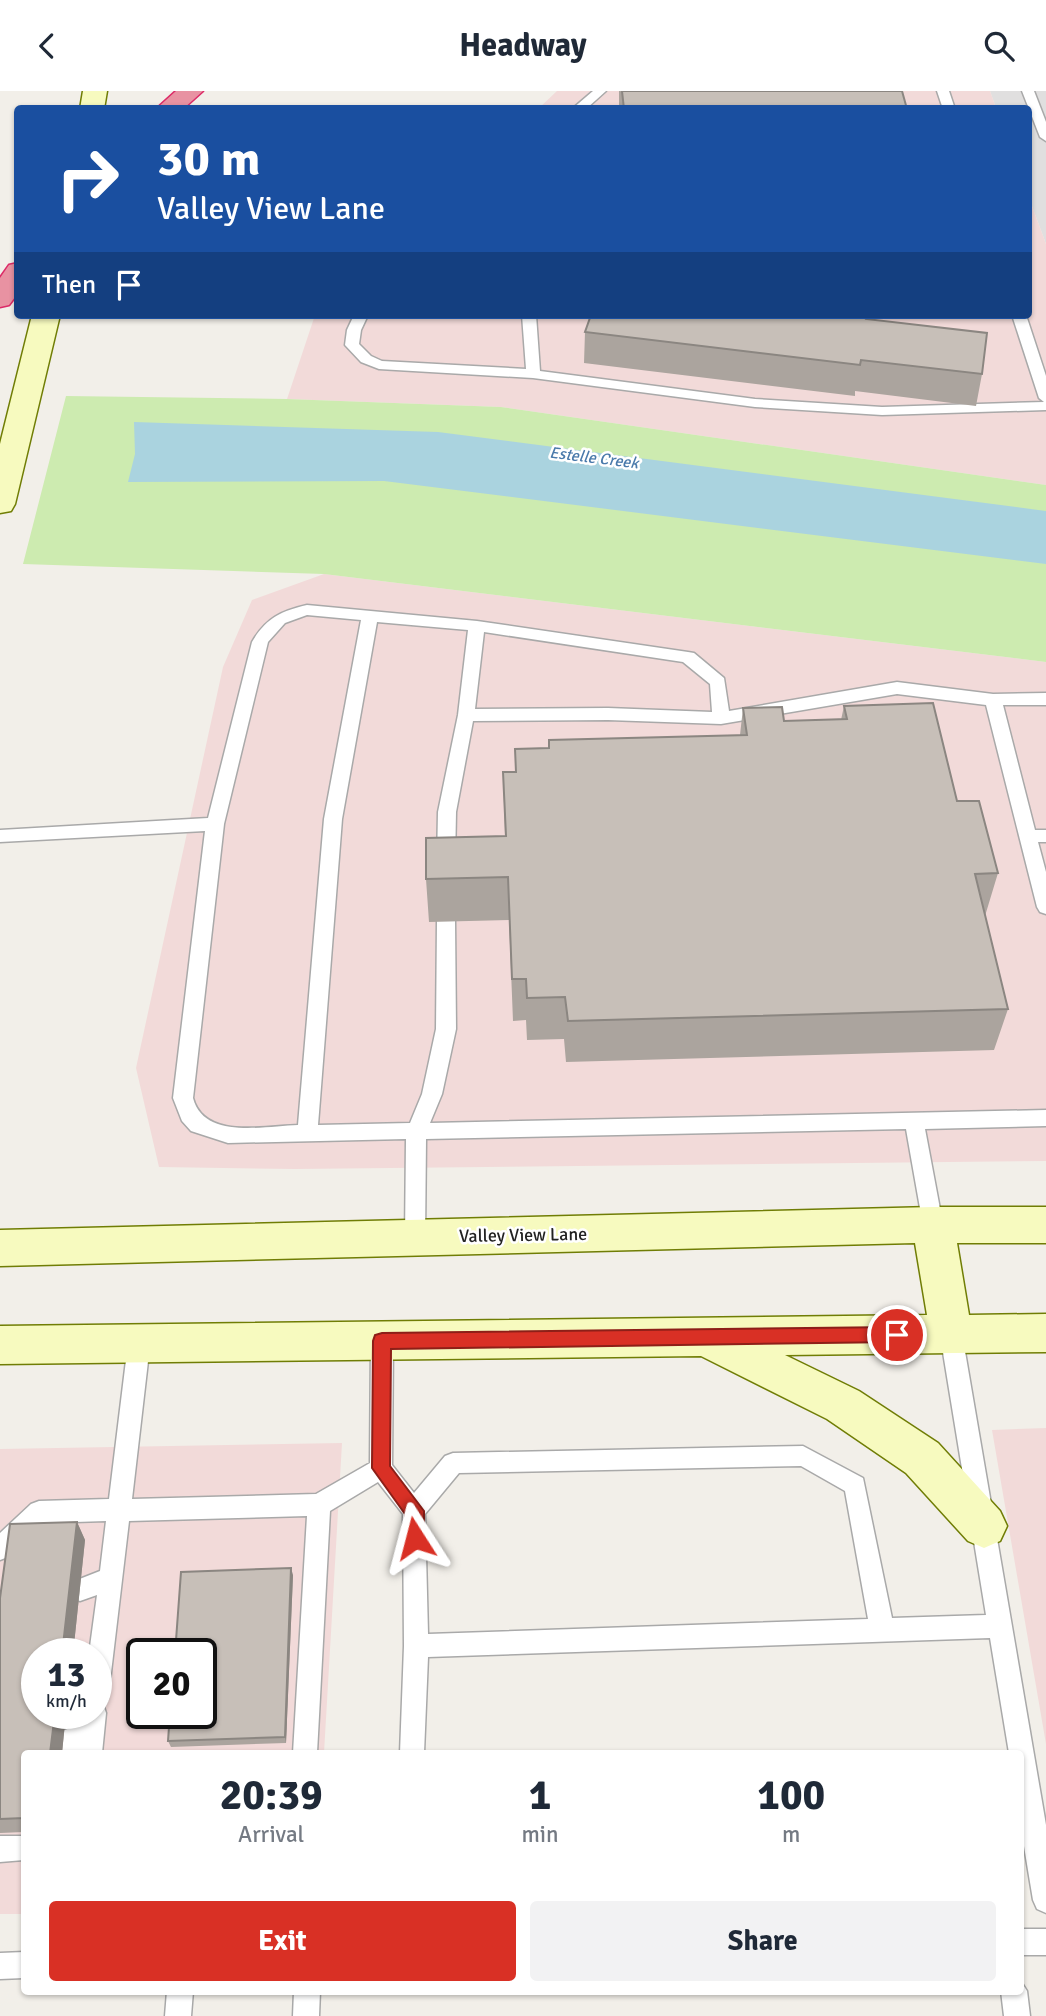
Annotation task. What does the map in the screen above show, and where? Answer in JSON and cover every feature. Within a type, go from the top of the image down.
[{"type":"highway","points":[[173,105],[191,91]]},
{"type":"highway","points":[[0,299],[14,277]]},
{"type":"main road","points":[[0,504],[45,319]]},
{"type":"main road","points":[[933,1225],[951,1334]]},
{"type":"main road","name":"Valley View Lane","points":[[0,1248],[933,1225],[1046,1225]]},
{"type":"main road","points":[[0,1345],[1046,1333]]},
{"type":"main road","points":[[705,1337],[843,1405],[922,1458],[984,1526]]},
{"type":"lane","points":[[583,105],[600,91]]},
{"type":"lane","points":[[1028,91],[1046,137]]},
{"type":"lane","points":[[358,319],[352,345],[366,359],[379,365],[533,374],[755,403],[869,410],[1046,406]]},
{"type":"lane","points":[[528,319],[533,374]]},
{"type":"lane","points":[[1020,319],[1046,398]]},
{"type":"lane","points":[[721,718],[718,682],[688,657],[477,626],[307,610],[280,616],[268,626],[260,642],[215,824],[184,1098],[187,1117],[202,1129],[228,1135],[1046,1118]]},
{"type":"lane","points":[[307,1134],[332,819],[370,616]]},
{"type":"lane","points":[[445,881],[447,811],[467,715],[477,626]]},
{"type":"lane","points":[[467,715],[608,714],[721,718],[897,688],[993,700],[1046,699]]},
{"type":"lane","points":[[993,700],[1037,836],[1046,907]]},
{"type":"lane","points":[[0,836],[215,824]]},
{"type":"lane","points":[[415,1238],[416,1131],[432,1094],[446,1029],[446,921]]},
{"type":"lane","points":[[914,1121],[933,1225]]},
{"type":"lane","points":[[951,1334],[1021,1750]]},
{"type":"lane","points":[[382,1341],[381,1468],[414,1511],[416,1646],[412,1750]]},
{"type":"lane","points":[[100,1638],[111,1577],[139,1344]]},
{"type":"lane","points":[[414,1511],[453,1463],[803,1456],[855,1485],[883,1630]]},
{"type":"lane","points":[[0,1549],[38,1513],[319,1505],[381,1468]]},
{"type":"lane","points":[[305,1750],[319,1505]]},
{"type":"lane","points":[[80,1590],[111,1577]]},
{"type":"lane","points":[[416,1646],[1000,1626]]},
{"type":"lane","points":[[63,1744],[92,1733]]},
{"type":"lane","points":[[1024,1769],[1046,1900]]},
{"type":"lane","points":[[0,1849],[21,1848]]},
{"type":"lane","points":[[1024,1942],[1046,1942]]},
{"type":"lane","points":[[0,1966],[21,1965]]},
{"type":"lane","points":[[178,2016],[180,1995]]},
{"type":"lane","points":[[306,2016],[307,1995]]},
{"type":"lane","points":[[1014,1995],[1017,2016]]},
{"type":"shaded area","points":[[557,91],[990,91],[995,105],[542,105]]},
{"type":"shaded area","points":[[990,91],[1046,91],[1046,244],[1032,206],[1032,105],[995,105]]},
{"type":"shaded area","points":[[1032,206],[1046,244],[1046,485],[501,407],[287,399],[314,319],[1032,319]]},
{"type":"shaded area","points":[[324,574],[1046,662],[1046,1161],[295,1169],[159,1167],[136,1068],[223,667],[252,600]]},
{"type":"shaded area","points":[[1046,1428],[1046,1744],[992,1430]]},
{"type":"shaded area","points":[[342,1443],[324,1750],[21,1750],[21,1914],[0,1914],[0,1449]]},
{"type":"green space","points":[[66,396],[287,399],[501,407],[1046,485],[1046,662],[324,574],[23,564]]},
{"type":"water","name":"Estelle Creek","points":[[134,422],[438,432],[1046,511],[1046,564],[384,481],[128,482],[135,454]]},
{"type":"building","points":[[622,91],[902,91],[906,105],[624,105]]},
{"type":"building","points":[[590,319],[866,319],[987,333],[982,374],[861,360],[860,365],[585,332]]},
{"type":"building","points":[[933,703],[957,801],[979,801],[998,873],[975,874],[1008,1009],[568,1021],[565,997],[527,998],[526,979],[512,979],[508,877],[426,879],[426,838],[506,836],[503,772],[516,772],[515,749],[549,748],[549,740],[747,735],[743,708],[782,707],[784,721],[847,719],[844,706]]},
{"type":"building","points":[[77,1522],[64,1638],[21,1638],[21,1729],[53,1729],[50,1750],[21,1750],[21,1818],[0,1819],[0,1598],[10,1524]]},
{"type":"building","points":[[291,1568],[285,1737],[168,1741],[169,1729],[217,1729],[217,1638],[176,1638],[181,1572]]},
{"type":"route","points":[[415,1538],[414,1511],[381,1468],[382,1341],[897,1335]]}]
